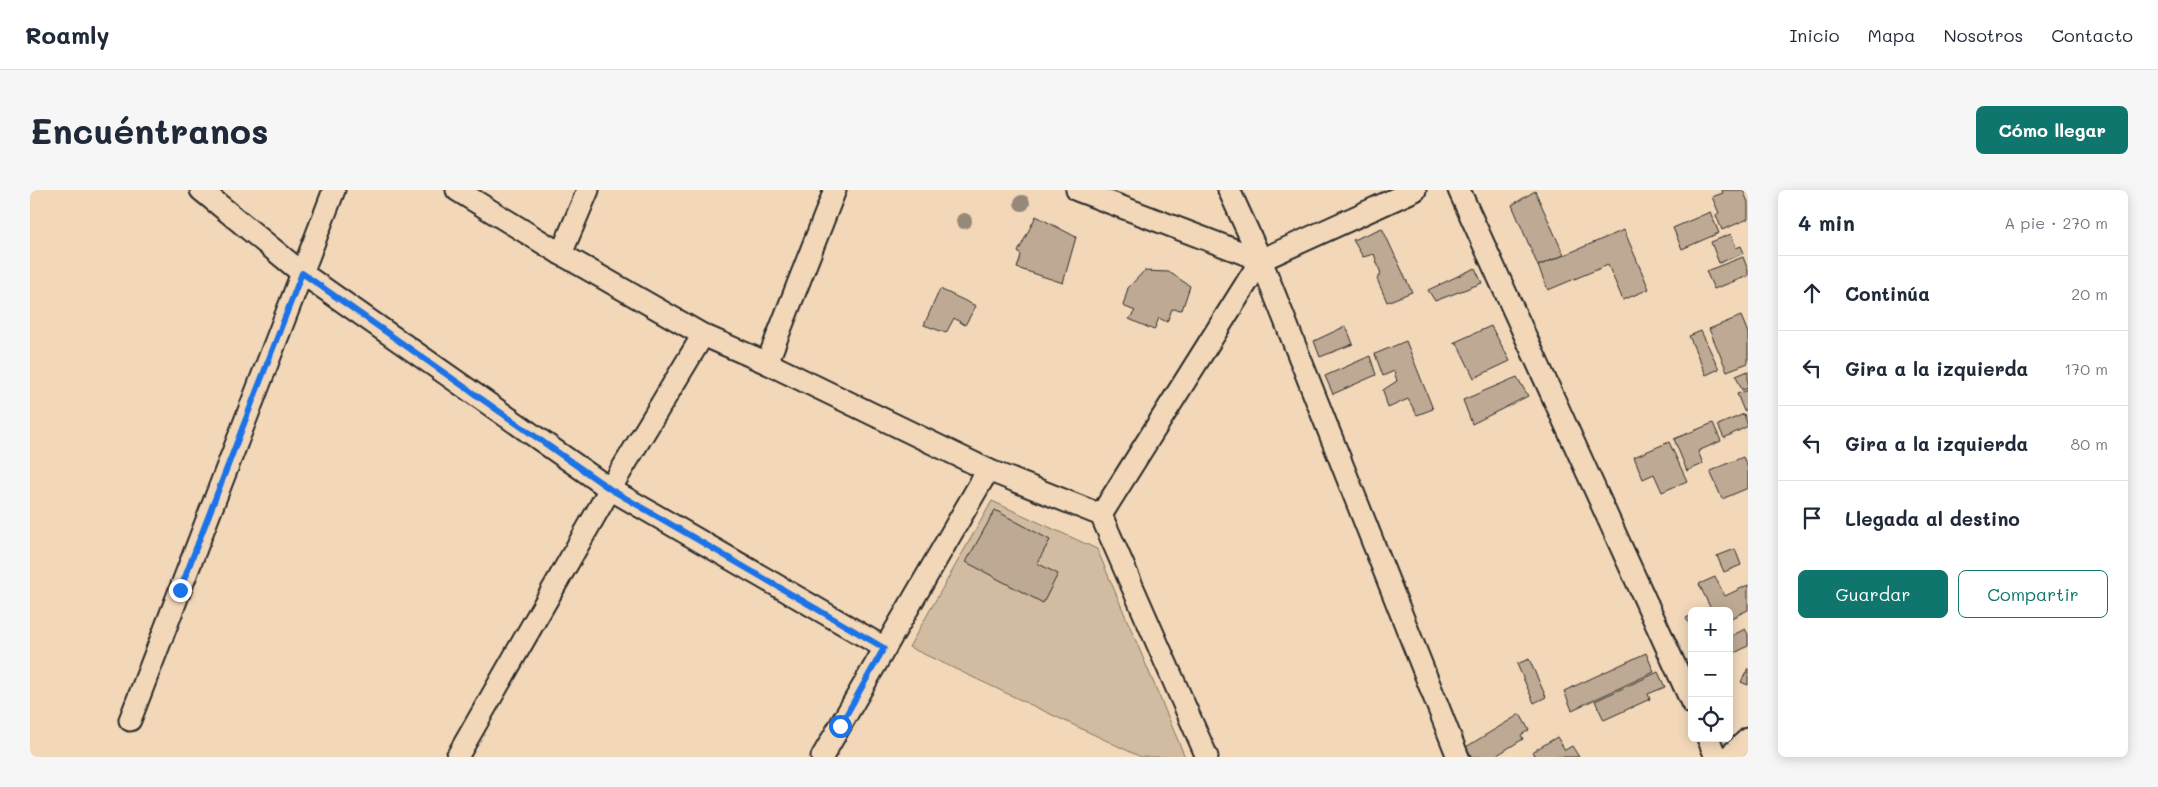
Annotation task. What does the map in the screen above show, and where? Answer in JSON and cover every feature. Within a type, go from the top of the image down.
[{"type":"street","points":[[201,190],[302,273],[610,489],[884,648]]},
{"type":"street","points":[[130,720],[334,190]]},
{"type":"street","points":[[456,190],[561,254],[703,335],[988,470],[1101,515],[1207,757]]},
{"type":"street","points":[[561,254],[588,190]]},
{"type":"street","points":[[767,364],[835,190]]},
{"type":"street","points":[[1077,190],[1261,260]]},
{"type":"street","points":[[1229,190],[1261,260],[1458,757]]},
{"type":"street","points":[[1101,515],[1261,260],[1415,190]]},
{"type":"street","points":[[1459,190],[1689,697]]},
{"type":"street","points":[[457,757],[610,489],[703,335]]},
{"type":"street","points":[[822,757],[988,470]]},
{"type":"street","points":[[1728,757],[1748,738]]},
{"type":"street","points":[[1710,742],[1716,757]]},
{"type":"shaded area","points":[[992,501],[1097,549],[1185,757],[1141,757],[909,647]]},
{"type":"building","points":[[1722,190],[1743,190],[1748,202],[1748,219],[1722,230],[1716,215],[1719,213],[1712,197],[1723,193]]},
{"type":"building","points":[[1535,191],[1564,255],[1538,266],[1512,205]]},
{"type":"building","points":[[1710,212],[1719,233],[1682,249],[1673,228]]},
{"type":"building","points":[[1036,216],[1076,237],[1063,283],[1017,268],[1021,255],[1018,252]]},
{"type":"building","points":[[1382,228],[1412,292],[1387,302],[1377,279],[1381,274],[1374,254],[1363,257],[1353,240]]},
{"type":"building","points":[[1624,230],[1649,289],[1623,300],[1608,265],[1548,290],[1538,266]]},
{"type":"building","points":[[1731,234],[1736,248],[1741,246],[1744,253],[1719,263],[1711,242]]},
{"type":"building","points":[[1743,257],[1748,270],[1748,276],[1714,289],[1706,271]]},
{"type":"building","points":[[1475,268],[1482,283],[1435,301],[1428,290]]},
{"type":"building","points":[[1144,271],[1169,272],[1190,286],[1182,310],[1172,309],[1167,322],[1159,318],[1154,330],[1129,319],[1135,311],[1123,306],[1128,288]]},
{"type":"building","points":[[940,289],[976,306],[965,325],[954,318],[946,333],[924,325]]},
{"type":"building","points":[[1741,316],[1748,333],[1748,363],[1727,371],[1709,329]]},
{"type":"building","points":[[1346,326],[1353,344],[1320,357],[1314,341]]},
{"type":"building","points":[[1491,326],[1510,361],[1474,378],[1457,343],[1453,343]]},
{"type":"building","points":[[1701,331],[1719,369],[1706,375],[1689,336]]},
{"type":"building","points":[[1406,341],[1433,409],[1417,415],[1408,399],[1388,408],[1383,390],[1397,381],[1394,371],[1383,376],[1375,354]]},
{"type":"building","points":[[1370,356],[1376,375],[1333,394],[1325,376]]},
{"type":"building","points":[[1748,371],[1748,388],[1742,390],[1736,376]]},
{"type":"building","points":[[1517,377],[1528,396],[1472,424],[1463,400]]},
{"type":"building","points":[[1748,390],[1748,409],[1744,411],[1737,394]]},
{"type":"building","points":[[1744,414],[1748,426],[1724,438],[1718,425]]},
{"type":"building","points":[[1713,423],[1721,441],[1698,451],[1703,464],[1687,471],[1674,439]]},
{"type":"building","points":[[1669,442],[1687,481],[1662,492],[1654,474],[1643,479],[1634,457]]},
{"type":"building","points":[[1743,457],[1748,468],[1748,488],[1722,499],[1710,471]]},
{"type":"building","points":[[995,510],[1050,540],[1037,563],[1058,574],[1043,603],[966,562]]},
{"type":"building","points":[[1735,549],[1741,565],[1724,572],[1717,556]]},
{"type":"building","points":[[1715,577],[1725,596],[1748,585],[1748,610],[1733,617],[1733,607],[1710,607],[1699,584]]},
{"type":"building","points":[[1745,629],[1748,634],[1748,646],[1733,654],[1733,652],[1733,635]]},
{"type":"building","points":[[1646,653],[1654,672],[1572,710],[1564,691]]},
{"type":"building","points":[[1529,659],[1546,697],[1534,703],[1517,664]]},
{"type":"building","points":[[1748,668],[1748,685],[1741,682]]},
{"type":"building","points":[[1658,672],[1665,687],[1648,694],[1650,699],[1604,720],[1595,701]]},
{"type":"building","points":[[1520,714],[1529,730],[1521,735],[1523,739],[1494,757],[1472,757],[1466,747]]},
{"type":"building","points":[[1557,737],[1565,750],[1572,746],[1579,757],[1536,757],[1532,752]]},
{"type":"route","points":[[180,590],[302,273],[610,489],[884,648],[840,726]]}]
